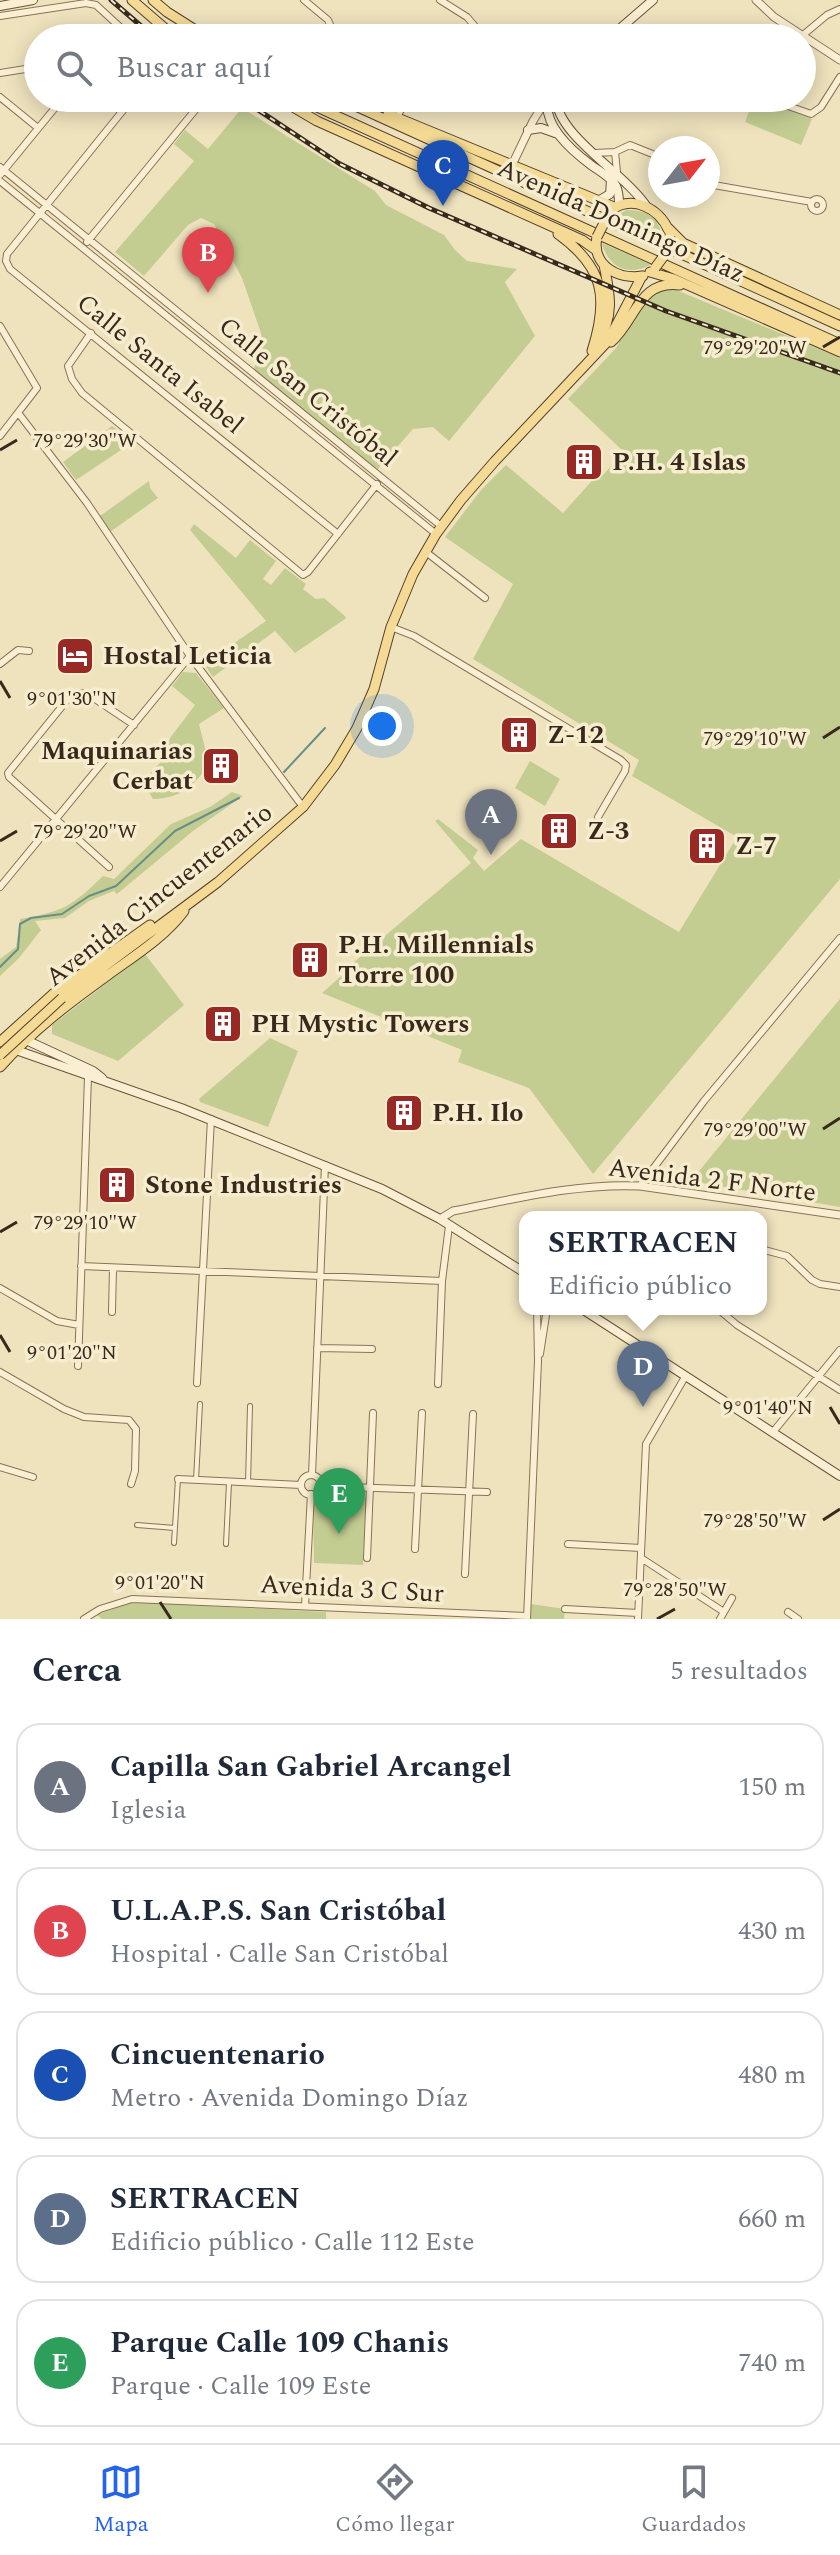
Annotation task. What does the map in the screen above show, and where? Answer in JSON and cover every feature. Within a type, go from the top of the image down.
[{"type":"main road","points":[[0,6],[33,0]]},
{"type":"main road","points":[[131,0],[159,24]]},
{"type":"main road","points":[[153,0],[186,24]]},
{"type":"main road","points":[[625,24],[653,0]]},
{"type":"main road","points":[[302,112],[582,240],[596,250],[604,265],[621,276],[649,272],[840,352]]},
{"type":"main road","name":"Avenida Domingo Díaz","points":[[328,112],[840,344]]},
{"type":"main road","name":"Avenida Domingo Díaz","points":[[369,112],[840,326]]},
{"type":"main road","points":[[383,112],[614,208],[631,204],[647,207]]},
{"type":"main road","points":[[549,112],[558,135],[580,156],[614,176],[617,189],[614,208],[597,237],[596,250]]},
{"type":"main road","points":[[559,112],[561,119],[614,176],[662,218],[669,232],[683,243],[840,315]]},
{"type":"main road","points":[[528,130],[541,128],[558,135]]},
{"type":"main road","points":[[598,201],[610,194],[614,176]]},
{"type":"main road","points":[[541,223],[581,252],[596,275],[602,312],[592,355]]},
{"type":"main road","points":[[649,272],[666,253],[669,232]]},
{"type":"main road","name":"Avenida Cincuentenario","points":[[592,355],[611,317],[610,291],[604,265]]},
{"type":"main road","name":"Avenida Cincuentenario","points":[[0,1055],[62,998],[245,861],[303,807],[335,765],[357,728],[374,689],[391,627],[413,574],[439,530],[495,461],[614,332],[649,272]]},
{"type":"main road","points":[[592,355],[620,334],[641,297],[652,289],[664,284],[692,288]]},
{"type":"main road","points":[[191,902],[171,911],[53,994],[4,1033],[0,1043],[211,1119],[382,1189],[440,1219],[519,1269]]},
{"type":"main road","points":[[0,1067],[26,1040],[169,927],[191,902]]},
{"type":"main road","points":[[4,1033],[93,1071],[103,1079]]},
{"type":"main road","points":[[591,1315],[840,1476]]},
{"type":"street","points":[[304,0],[330,24]]},
{"type":"street","points":[[440,0],[473,24]]},
{"type":"street","points":[[756,0],[785,24]]},
{"type":"street","points":[[0,16],[86,3],[96,5],[117,24]]},
{"type":"street","points":[[816,24],[840,9]]},
{"type":"street","points":[[816,44],[840,60]]},
{"type":"street","points":[[0,73],[24,69]]},
{"type":"street","points":[[816,110],[840,77]]},
{"type":"street","points":[[0,97],[38,128]]},
{"type":"street","points":[[1,171],[51,112]]},
{"type":"street","points":[[40,213],[122,112]]},
{"type":"street","points":[[83,248],[194,112]]},
{"type":"street","points":[[397,118],[400,112]]},
{"type":"street","points":[[512,165],[539,112]]},
{"type":"street","points":[[595,153],[615,152],[630,145],[648,152]]},
{"type":"street","points":[[614,176],[615,152]]},
{"type":"street","name":"Calle San Cristóbal","points":[[1,171],[382,478],[439,530]]},
{"type":"street","name":"Calle San Cristóbal","points":[[0,181],[376,486],[439,530]]},
{"type":"street","points":[[720,186],[812,202]]},
{"type":"street","points":[[0,195],[7,187]]},
{"type":"street","name":"Calle Santa Isabel","points":[[40,213],[7,254],[10,269],[338,534]]},
{"type":"street","points":[[0,326],[36,384],[35,392],[0,436]]},
{"type":"street","points":[[91,333],[68,366],[72,379],[82,393],[303,575],[382,478]]},
{"type":"street","points":[[19,414],[87,503],[190,656],[303,807]]},
{"type":"street","points":[[426,552],[485,598]]},
{"type":"street","points":[[391,627],[414,636],[621,760],[626,765],[625,771],[598,817]]},
{"type":"street","points":[[0,664],[18,650],[29,651]]},
{"type":"street","points":[[0,887],[190,656]]},
{"type":"street","points":[[109,867],[9,777],[9,770],[72,694],[86,693],[134,725]]},
{"type":"street","points":[[640,1186],[704,1101],[840,938]]},
{"type":"street","points":[[78,1366],[88,1077]]},
{"type":"street","points":[[197,1383],[211,1119]]},
{"type":"street","points":[[312,1475],[325,1165]]},
{"type":"street","name":"Avenida 2 F Norte","points":[[440,1219],[453,1211],[568,1188],[609,1185],[640,1186],[840,1215]]},
{"type":"street","points":[[438,1384],[442,1281],[449,1226]]},
{"type":"street","points":[[767,1251],[787,1256],[820,1284],[840,1287]]},
{"type":"street","points":[[81,1266],[442,1281]]},
{"type":"street","points":[[112,1312],[113,1268]]},
{"type":"street","points":[[0,1288],[57,1321],[79,1325]]},
{"type":"street","points":[[527,1618],[538,1361],[537,1315]]},
{"type":"street","points":[[538,1361],[546,1315]]},
{"type":"street","points":[[725,1315],[840,1390]]},
{"type":"street","points":[[317,1348],[372,1349]]},
{"type":"street","points":[[773,1432],[840,1350]]},
{"type":"street","points":[[0,1372],[84,1417],[134,1423],[135,1471],[131,1484]]},
{"type":"street","points":[[565,1609],[638,1616],[646,1444],[685,1377]]},
{"type":"street","points":[[196,1480],[200,1404]]},
{"type":"street","points":[[248,1483],[250,1406]]},
{"type":"street","points":[[367,1558],[373,1413]]},
{"type":"street","points":[[415,1549],[422,1413]]},
{"type":"street","points":[[465,1574],[473,1414]]},
{"type":"street","points":[[0,1467],[33,1477]]},
{"type":"street","points":[[301,1485],[305,1477],[312,1475],[317,1477],[321,1486]]},
{"type":"street","points":[[174,1543],[178,1479],[301,1485]]},
{"type":"street","points":[[226,1544],[229,1482]]},
{"type":"street","points":[[301,1485],[311,1494],[321,1486]]},
{"type":"street","points":[[321,1486],[487,1492]]},
{"type":"street","points":[[305,1606],[311,1494]]},
{"type":"street","points":[[137,1525],[176,1528]]},
{"type":"street","points":[[568,1544],[641,1548]]},
{"type":"street","points":[[641,1558],[722,1615],[732,1598]]},
{"type":"street","name":"Avenida 3 C Sur","points":[[84,1619],[100,1609],[132,1599],[305,1606],[444,1617],[527,1618]]},
{"type":"street","points":[[368,1610],[368,1619]]},
{"type":"street","points":[[788,1612],[798,1619]]},
{"type":"green space","points":[[239,112],[248,112],[375,191],[386,205],[444,235],[467,261],[517,269],[505,282],[535,336],[449,441],[433,427],[413,429],[377,470],[253,369],[262,354],[261,333],[242,278],[214,224],[201,218],[188,225],[144,276],[115,252],[194,161],[174,144],[185,130],[208,149]]},
{"type":"green space","points":[[749,112],[795,112],[812,119],[801,145],[745,122]]},
{"type":"green space","points":[[627,210],[640,211],[652,217],[659,226],[661,239],[614,216]]},
{"type":"green space","points":[[602,243],[650,265],[634,270],[620,268],[609,258]]},
{"type":"green space","points":[[669,287],[840,358],[840,879],[593,1174],[529,1088],[458,1062],[462,1050],[322,993],[347,968],[471,863],[435,821],[438,819],[478,850],[473,858],[484,871],[521,839],[679,932],[737,837],[632,776],[639,760],[473,659],[513,584],[445,537],[481,490],[506,465],[563,513],[599,473],[602,476],[624,452],[568,399],[616,348],[646,296]]},
{"type":"green space","points":[[112,426],[133,442],[76,480],[63,462]]},
{"type":"green space","points":[[149,481],[158,498],[110,532],[100,516]]},
{"type":"green space","points":[[194,524],[236,558],[250,540],[276,561],[263,579],[271,585],[285,568],[306,584],[303,589],[316,599],[324,598],[345,619],[295,653],[275,631],[213,677],[204,664],[266,621],[190,530]]},
{"type":"green space","points":[[183,672],[196,673],[224,708],[199,724],[209,764],[203,772],[179,794],[153,799],[143,782],[165,757],[170,738],[195,705],[172,686]]},
{"type":"green space","points":[[530,761],[560,779],[545,806],[515,788]]},
{"type":"green space","points":[[232,792],[243,796],[193,831],[117,894],[114,891],[89,901],[65,918],[35,921],[41,930],[0,976],[0,959],[16,947],[20,919],[66,906],[103,876],[114,879],[171,824],[210,807]]},
{"type":"green space","points":[[145,954],[184,1005],[118,1061],[52,1034],[52,1025]]},
{"type":"green space","points":[[840,999],[840,1207],[691,1181],[824,1018]]},
{"type":"green space","points":[[270,1038],[298,1051],[268,1127],[200,1102],[199,1099]]},
{"type":"green space","points":[[324,1495],[366,1498],[363,1565],[314,1563],[313,1505]]},
{"type":"green space","points":[[131,1602],[326,1612],[326,1619],[102,1619],[97,1615]]},
{"type":"green space","points":[[531,1604],[565,1609],[564,1619],[530,1619]]},
{"type":"waterway","points":[[284,772],[325,728]]},
{"type":"waterway","points":[[0,967],[18,949],[20,924],[31,918],[62,914],[89,896],[116,886],[175,831],[239,798]]},
{"type":"railway","points":[[111,0],[139,24]]},
{"type":"railway","points":[[261,112],[340,164],[429,208],[666,311],[840,373]]},
{"type":"place","name":"Cincuentenario","points":[[443,206]]},
{"type":"place","name":"U.L.A.P.S. San Cristóbal","points":[[208,293]]},
{"type":"place","name":"P.H. 4 Islas","points":[[584,462]]},
{"type":"place","name":"Hostal Leticia","points":[[75,656]]},
{"type":"place","name":"Z-12","points":[[519,735]]},
{"type":"place","name":"Maquinarias Cerbat","points":[[221,766]]},
{"type":"place","name":"Z-3","points":[[559,831]]},
{"type":"place","name":"Z-7","points":[[707,846]]},
{"type":"place","name":"Capilla San Gabriel Arcangel","points":[[491,855]]},
{"type":"place","name":"P.H. Millennials Torre 100","points":[[310,960]]},
{"type":"place","name":"PH Mystic Towers","points":[[223,1024]]},
{"type":"place","name":"P.H. Ilo","points":[[404,1113]]},
{"type":"place","name":"Stone Industries","points":[[117,1185]]},
{"type":"place","name":"SERTRACEN","points":[[643,1407]]},
{"type":"place","name":"Parque Calle 109 Chanis","points":[[339,1534]]}]
